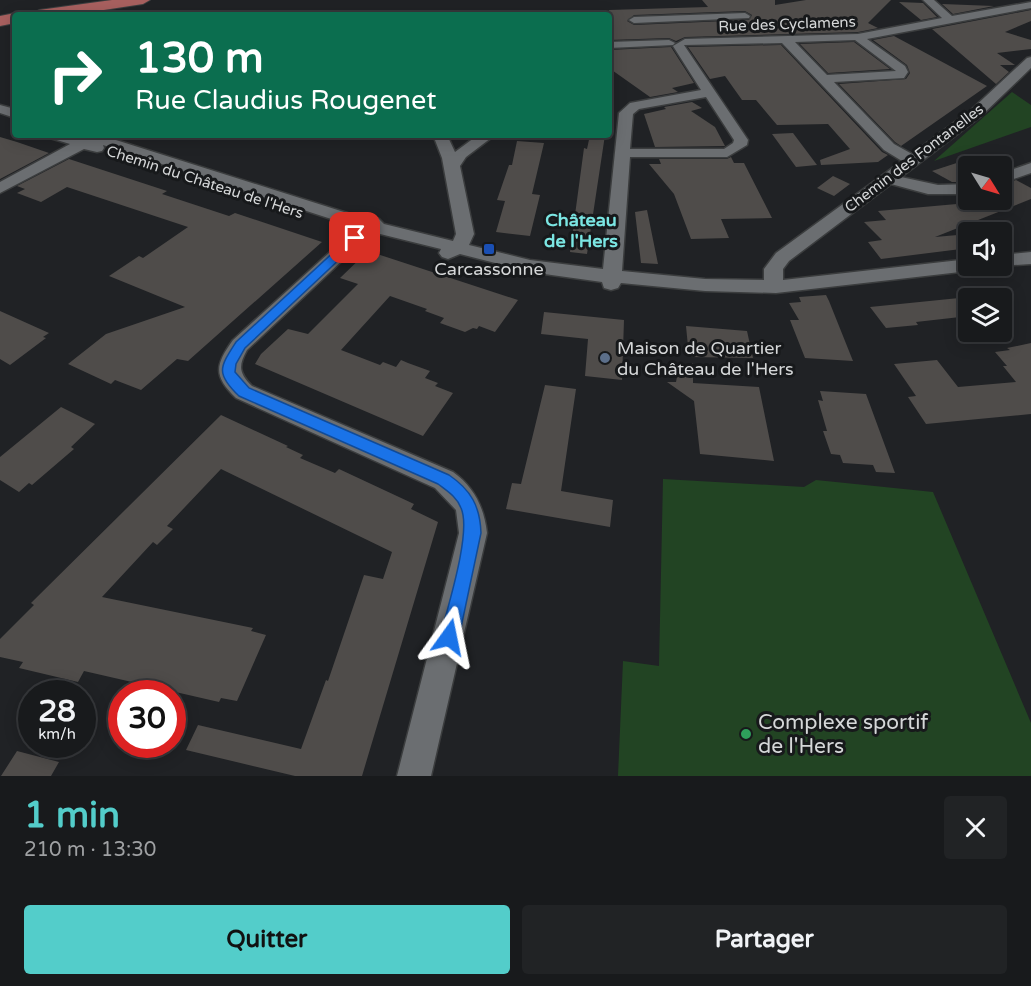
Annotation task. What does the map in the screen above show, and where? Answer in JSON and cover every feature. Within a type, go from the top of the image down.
[{"type":"main road","points":[[94,11],[143,0]]},
{"type":"street","points":[[928,0],[949,19]]},
{"type":"street","name":"Rue des Cyclamens","points":[[612,45],[858,37],[1031,5]]},
{"type":"street","points":[[634,20],[745,16]]},
{"type":"street","points":[[623,153],[727,153],[735,150],[741,140],[661,19]]},
{"type":"street","points":[[822,79],[900,75],[901,69],[858,37]]},
{"type":"street","points":[[786,40],[889,147],[912,160]]},
{"type":"street","name":"Chemin des Fontanelles","points":[[776,287],[772,275],[773,265],[780,257],[793,250],[976,113],[1028,69]]},
{"type":"street","points":[[612,279],[626,113],[629,109],[693,93],[709,92]]},
{"type":"street","points":[[452,166],[472,145],[483,138]]},
{"type":"street","points":[[0,188],[87,139]]},
{"type":"street","name":"Chemin du Château de l'Hers","points":[[87,139],[337,224],[448,248],[524,274],[776,287],[958,266]]},
{"type":"street","points":[[442,139],[461,146],[472,145]]},
{"type":"street","points":[[442,139],[452,166],[460,219],[465,234],[448,248]]},
{"type":"street","points":[[1012,175],[1031,168]]},
{"type":"street","points":[[890,178],[911,186],[938,190],[958,189]]},
{"type":"street","points":[[364,231],[240,345],[229,364],[228,372],[231,380],[244,392],[444,480],[458,490],[468,502],[473,533],[414,776]]},
{"type":"street","points":[[793,250],[788,267],[799,285]]},
{"type":"street","points":[[1012,260],[1031,258]]},
{"type":"green space","points":[[1012,92],[1031,105],[1031,127],[934,161]]},
{"type":"green space","points":[[663,479],[804,487],[816,480],[933,492],[1031,723],[1031,776],[618,776],[623,661],[659,666]]},
{"type":"building","points":[[702,0],[775,0],[775,5],[806,0],[891,0],[868,23],[878,28],[858,32],[685,37],[676,41],[669,38],[612,40],[612,12],[609,10],[708,7]],"holes":[[[745,11],[752,15],[749,20],[634,25],[627,21],[634,15]]]},
{"type":"building","points":[[899,2],[923,3],[937,17],[921,20]]},
{"type":"building","points":[[942,4],[994,6],[953,14]]},
{"type":"building","points":[[1031,10],[1031,21],[1005,32],[1031,40],[1031,49],[997,53],[1015,65],[1000,65],[1009,72],[996,84],[932,29]]},
{"type":"building","points":[[894,36],[987,86],[901,146],[839,84],[906,79],[910,73],[907,65],[873,40]]},
{"type":"building","points":[[854,42],[890,69],[828,73],[800,44]]},
{"type":"building","points":[[781,45],[882,152],[888,155],[878,162],[821,165],[820,160],[850,149],[828,124],[777,125],[756,100],[742,100],[725,76],[710,79],[688,47]]},
{"type":"building","points":[[671,47],[694,83],[672,88],[678,92],[650,97],[612,70],[612,50]]},
{"type":"building","points":[[692,102],[702,108],[691,111],[715,127],[725,146],[655,147],[644,114],[666,109],[664,107]]},
{"type":"building","points":[[793,133],[817,165],[796,167],[772,134]]},
{"type":"building","points":[[0,137],[17,142],[49,153],[0,179]]},
{"type":"building","points":[[589,138],[605,138],[587,254],[570,252],[584,148],[587,149]]},
{"type":"building","points":[[517,141],[544,143],[532,194],[540,195],[530,236],[496,232],[505,201],[497,200],[509,165],[512,165]]},
{"type":"building","points":[[731,157],[734,163],[744,163],[772,218],[721,219],[729,238],[691,239],[674,194],[649,164],[661,164],[659,159],[727,159]]},
{"type":"building","points":[[69,159],[167,191],[162,194],[229,216],[235,213],[322,242],[188,361],[177,359],[141,390],[115,380],[111,384],[68,364],[106,334],[185,307],[109,276],[139,256],[143,258],[188,227],[67,187],[41,202],[17,193],[25,189],[17,186]]},
{"type":"building","points":[[958,163],[958,182],[952,182],[932,171]]},
{"type":"building","points":[[833,176],[850,184],[834,196],[817,188]]},
{"type":"building","points":[[1016,180],[1031,188],[1031,199],[1012,207],[1012,181]]},
{"type":"building","points":[[958,204],[958,210],[1003,210],[973,222],[958,222],[958,228],[935,237],[958,235],[958,249],[881,259],[868,242],[882,240],[864,222],[886,220],[878,211]]},
{"type":"building","points":[[647,210],[658,264],[641,263],[635,212]]},
{"type":"building","points":[[368,251],[518,300],[495,332],[479,326],[477,329],[473,328],[465,332],[440,323],[444,318],[425,311],[427,309],[390,296],[341,350],[380,365],[383,362],[396,367],[401,360],[430,371],[425,378],[438,383],[435,386],[453,393],[423,436],[255,364],[261,354],[288,329],[308,334],[358,284],[340,278]]},
{"type":"building","points":[[826,295],[853,361],[805,358],[790,320],[799,320],[789,303],[801,302],[799,297]]},
{"type":"building","points":[[958,298],[958,317],[886,328],[870,307]]},
{"type":"building","points":[[0,311],[49,333],[43,337],[46,338],[10,365],[0,359]]},
{"type":"building","name":"Maison de Quartier du Château de l'Hers","points":[[544,312],[624,320],[622,380],[585,376],[588,339],[541,334]]},
{"type":"building","points":[[686,326],[747,331],[753,358],[689,357]]},
{"type":"building","points":[[1031,343],[1031,414],[926,424],[908,397],[916,396],[894,364],[937,360],[958,387],[1016,382],[1003,366],[1007,366],[995,352]]},
{"type":"building","points":[[693,363],[693,383],[759,387],[774,461],[700,454],[694,401],[667,382],[676,382],[677,377]]},
{"type":"building","points":[[545,385],[576,389],[561,491],[613,500],[610,527],[506,509],[512,483],[521,484]]},
{"type":"building","points":[[820,391],[866,394],[895,473],[876,472],[873,465],[843,463],[840,455],[831,454],[823,431],[827,431],[818,400],[823,401]]},
{"type":"building","points":[[61,407],[95,424],[71,447],[74,449],[32,485],[29,483],[19,492],[0,480],[0,457]]},
{"type":"building","points":[[221,415],[288,446],[286,447],[303,455],[300,458],[335,473],[339,469],[414,504],[411,509],[438,522],[362,776],[295,776],[186,750],[198,725],[301,749],[326,680],[328,681],[364,575],[383,579],[392,552],[221,469],[167,526],[173,529],[157,545],[153,542],[102,597],[253,628],[251,631],[266,635],[237,701],[221,698],[219,702],[186,694],[186,680],[123,680],[84,671],[79,680],[70,680],[19,668],[23,662],[0,657],[0,639],[34,605],[31,603]]},
{"type":"building","points":[[17,751],[18,758],[44,758],[59,762],[51,776],[1,776]]},
{"type":"place","name":"Carcassonne","points":[[489,249]]},
{"type":"place","name":"Maison de Quartier du Château de l'Hers","points":[[605,358]]},
{"type":"place","name":"Complexe sportif de l'Hers","points":[[746,734]]},
{"type":"district","name":"Château de l'Hers","points":[[581,230]]},
{"type":"route","points":[[355,238],[240,345],[229,364],[228,372],[231,380],[244,392],[444,480],[458,490],[468,502],[473,533],[449,637]]}]
